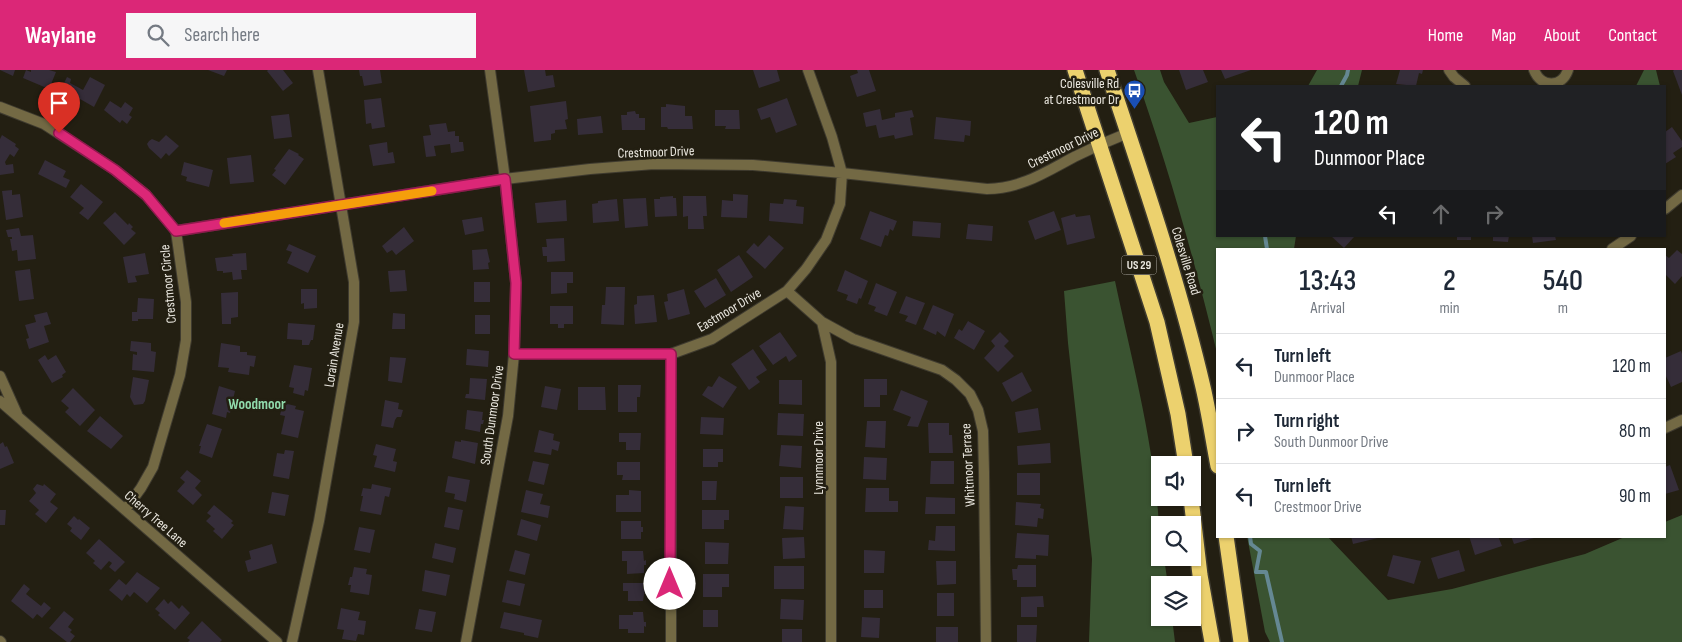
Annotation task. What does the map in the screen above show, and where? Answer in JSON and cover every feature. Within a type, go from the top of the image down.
[{"type":"highway","name":"US 29","points":[[1075,70],[1157,322],[1178,414],[1185,456]]},
{"type":"highway","name":"Colesville Road","points":[[1107,70],[1183,307],[1204,389],[1216,455]]},
{"type":"highway","points":[[1192,506],[1200,575],[1212,642]]},
{"type":"highway","points":[[1226,538],[1242,642]]},
{"type":"street","name":"Lorain Avenue","points":[[292,642],[319,521],[354,322],[354,282],[318,70]]},
{"type":"street","name":"South Dunmoor Drive","points":[[466,642],[508,416],[514,354],[516,283],[505,179],[490,70]]},
{"type":"street","name":"Eastmoor Drive","points":[[671,354],[712,339],[786,291],[806,269],[826,240],[840,204],[842,173],[808,70]]},
{"type":"street","points":[[1449,70],[1454,78],[1464,85]]},
{"type":"street","points":[[1534,70],[1538,84],[1557,83],[1566,76],[1568,70]]},
{"type":"street","name":"Crestmoor Circle","points":[[0,107],[44,124],[115,170],[146,195],[176,231],[186,302],[186,340],[180,375],[153,467],[125,510]]},
{"type":"street","name":"Crestmoor Drive","points":[[176,231],[505,179],[654,164],[753,165],[987,189],[1005,189],[1024,183],[1100,144],[1128,133]]},
{"type":"street","points":[[1666,208],[1682,195]]},
{"type":"street","points":[[1613,248],[1630,237]]},
{"type":"street","points":[[786,291],[822,322]]},
{"type":"street","name":"Lynnmoor Drive","points":[[822,322],[832,362],[831,642]]},
{"type":"street","name":"Whitmoor Terrace","points":[[822,322],[853,339],[942,370],[956,380],[970,394],[978,410],[982,431],[986,642]]},
{"type":"street","points":[[514,354],[671,354],[670,642]]},
{"type":"street","name":"Cherry Tree Lane","points":[[0,376],[19,417]]},
{"type":"street","name":"Cherry Tree Lane","points":[[0,401],[277,642]]},
{"type":"street","points":[[1666,428],[1682,420]]},
{"type":"green space","points":[[1134,70],[1160,70],[1164,82],[1189,123],[1216,117],[1216,237],[1296,237],[1294,248],[1216,248],[1216,349],[1199,282],[1158,140]]},
{"type":"green space","points":[[1317,70],[1362,70],[1358,85],[1309,85]]},
{"type":"green space","points":[[1644,70],[1656,70],[1660,85],[1636,85]]},
{"type":"green space","points":[[1115,281],[1138,383],[1151,456],[1151,506],[1158,506],[1158,516],[1151,516],[1151,566],[1165,566],[1167,576],[1151,576],[1151,626],[1173,626],[1175,642],[1089,642],[1092,559],[1064,291]]},
{"type":"green space","points":[[1682,515],[1682,642],[1270,642],[1265,632],[1247,538],[1329,538],[1388,600],[1452,589],[1585,554],[1622,538],[1666,538],[1666,522]]},
{"type":"building","points":[[0,70],[15,70],[13,76]]},
{"type":"building","points":[[26,70],[31,72],[31,70],[49,70],[56,72],[49,89],[23,78]]},
{"type":"building","points":[[208,70],[227,70],[224,76]]},
{"type":"building","points":[[268,70],[283,70],[293,83],[283,91]]},
{"type":"building","points":[[359,70],[380,70],[382,83],[364,86]]},
{"type":"building","points":[[524,70],[545,70],[546,76],[553,75],[555,87],[528,92]]},
{"type":"building","points":[[753,70],[777,70],[780,81],[759,88]]},
{"type":"building","points":[[857,70],[869,70],[876,91],[857,97],[850,76],[858,73]]},
{"type":"building","points":[[1179,70],[1203,70],[1208,82],[1186,90]]},
{"type":"building","points":[[1221,70],[1251,70],[1225,79]]},
{"type":"building","points":[[1400,70],[1423,70],[1422,74],[1419,73],[1416,85],[1396,84]]},
{"type":"building","points":[[1682,70],[1682,95],[1673,71]]},
{"type":"building","points":[[67,77],[71,79],[70,83],[83,90],[90,77],[105,85],[94,107],[66,91],[69,85],[64,83]]},
{"type":"building","points":[[381,98],[385,127],[372,129],[371,123],[366,124],[364,100]]},
{"type":"building","points":[[787,98],[797,125],[776,133],[770,117],[761,120],[757,109]]},
{"type":"building","points":[[110,101],[121,108],[125,102],[133,108],[129,115],[132,117],[127,124],[122,120],[120,123],[104,110]]},
{"type":"building","points":[[566,101],[568,119],[565,120],[567,129],[555,130],[555,133],[551,134],[551,140],[534,142],[530,106]]},
{"type":"building","points":[[666,104],[685,106],[685,116],[692,116],[693,129],[668,129],[667,127],[661,127],[661,107],[666,107]]},
{"type":"building","points":[[880,109],[882,120],[895,117],[895,113],[912,110],[914,117],[910,118],[913,135],[895,139],[894,135],[879,138],[876,125],[866,127],[863,113]]},
{"type":"building","points":[[715,110],[739,110],[740,129],[725,129],[726,126],[715,126]]},
{"type":"building","points":[[635,111],[636,114],[639,114],[639,118],[645,118],[645,130],[622,130],[621,115],[627,115],[627,112]]},
{"type":"building","points":[[289,114],[292,137],[274,139],[271,116]]},
{"type":"building","points":[[601,116],[603,133],[578,135],[577,119]]},
{"type":"building","points":[[936,117],[971,121],[970,136],[965,135],[964,142],[934,139]]},
{"type":"building","points":[[446,123],[448,132],[455,131],[455,136],[459,136],[459,142],[463,142],[464,151],[451,153],[450,144],[434,146],[436,156],[426,157],[423,136],[431,135],[429,125]]},
{"type":"building","points":[[1672,127],[1682,141],[1682,147],[1673,153],[1676,157],[1666,163],[1666,131]]},
{"type":"building","points":[[2,135],[16,144],[15,146],[19,149],[14,157],[10,154],[5,162],[6,165],[13,164],[14,173],[0,175],[0,139]]},
{"type":"building","points":[[166,135],[179,146],[169,156],[166,153],[161,159],[147,144],[152,139],[159,142]]},
{"type":"building","points":[[387,142],[388,153],[393,152],[395,163],[373,166],[369,145]]},
{"type":"building","points":[[289,149],[304,159],[285,185],[272,175],[276,170],[274,169]]},
{"type":"building","points":[[251,155],[254,182],[230,184],[227,158]]},
{"type":"building","points":[[45,160],[66,171],[63,177],[70,180],[66,188],[38,174]]},
{"type":"building","points":[[184,162],[213,170],[209,187],[186,181],[187,177],[181,175]]},
{"type":"building","points":[[81,184],[103,202],[88,220],[79,213],[84,208],[70,197]]},
{"type":"building","points":[[12,190],[12,195],[20,194],[23,217],[6,220],[2,191]]},
{"type":"building","points":[[733,194],[748,195],[747,218],[721,217],[722,200],[733,201]]},
{"type":"building","points":[[673,196],[673,198],[676,198],[677,216],[655,217],[654,199]]},
{"type":"building","points":[[683,196],[706,196],[707,216],[703,216],[704,229],[688,229],[688,216],[683,217]]},
{"type":"building","points":[[646,198],[648,226],[625,228],[623,199]]},
{"type":"building","points":[[617,199],[619,221],[593,223],[592,204],[598,203],[598,201]]},
{"type":"building","points":[[784,199],[797,200],[796,206],[804,207],[803,224],[769,221],[770,203],[783,204]]},
{"type":"building","points":[[566,200],[567,221],[537,223],[535,203]]},
{"type":"building","points":[[870,211],[897,221],[893,231],[890,229],[888,236],[885,235],[881,247],[860,239]]},
{"type":"building","points":[[1054,211],[1061,230],[1035,240],[1028,221]]},
{"type":"building","points":[[115,212],[128,225],[129,223],[133,227],[131,229],[136,233],[124,245],[103,223]]},
{"type":"building","points":[[1075,214],[1076,217],[1090,215],[1095,238],[1067,245],[1061,218]]},
{"type":"building","points":[[482,217],[484,231],[465,235],[462,220]]},
{"type":"building","points":[[913,221],[941,223],[940,238],[912,236]]},
{"type":"building","points":[[968,224],[993,226],[992,241],[966,239]]},
{"type":"building","points":[[404,227],[414,241],[396,255],[392,250],[387,253],[382,246]]},
{"type":"building","points":[[19,228],[21,236],[33,235],[36,259],[18,261],[17,250],[12,251],[10,239],[12,237],[8,237],[6,230]]},
{"type":"building","points":[[769,235],[784,248],[765,269],[746,252],[754,243],[758,247]]},
{"type":"building","points":[[1332,237],[1354,237],[1344,248]]},
{"type":"building","points":[[1457,237],[1471,237],[1471,240],[1457,240]]},
{"type":"building","points":[[1493,237],[1509,237],[1508,242],[1493,241]]},
{"type":"building","points":[[1532,237],[1555,237],[1556,240],[1533,243]]},
{"type":"building","points":[[564,238],[565,261],[547,262],[547,256],[543,256],[542,247],[547,247],[546,239]]},
{"type":"building","points":[[289,244],[316,256],[308,273],[287,263],[292,252],[286,250]]},
{"type":"building","points":[[487,249],[490,262],[488,263],[489,269],[473,270],[472,250]]},
{"type":"building","points":[[1677,250],[1682,254],[1682,276],[1675,284],[1666,275],[1666,256],[1669,258]]},
{"type":"building","points":[[145,253],[149,274],[135,276],[137,282],[128,283],[123,257]]},
{"type":"building","points":[[246,253],[247,270],[241,270],[242,279],[233,280],[232,272],[223,273],[223,271],[217,271],[215,258]]},
{"type":"building","points":[[739,255],[753,277],[731,292],[717,270]]},
{"type":"building","points":[[30,269],[34,299],[19,301],[15,271]]},
{"type":"building","points":[[405,270],[407,291],[390,292],[388,271]]},
{"type":"building","points":[[845,270],[868,281],[857,304],[846,300],[848,295],[837,291]]},
{"type":"building","points":[[551,272],[573,272],[573,283],[567,283],[567,293],[551,294]]},
{"type":"building","points":[[716,278],[726,295],[705,308],[694,291]]},
{"type":"building","points":[[474,282],[490,282],[490,302],[474,302]]},
{"type":"building","points":[[876,283],[897,292],[887,316],[874,311],[876,307],[868,304]]},
{"type":"building","points":[[606,287],[625,287],[624,325],[601,324],[602,305],[605,305]]},
{"type":"building","points":[[301,289],[317,289],[317,308],[304,309],[304,303],[301,304]]},
{"type":"building","points":[[684,289],[690,314],[668,320],[664,302],[668,301],[667,294]]},
{"type":"building","points":[[238,292],[238,317],[231,318],[231,324],[222,324],[221,293]]},
{"type":"building","points":[[654,295],[657,322],[635,324],[634,305],[637,304],[637,296]]},
{"type":"building","points":[[906,296],[925,303],[916,325],[905,321],[908,316],[899,313]]},
{"type":"building","points":[[138,298],[154,299],[153,319],[132,321],[132,312],[137,312]]},
{"type":"building","points":[[933,305],[954,314],[945,337],[937,331],[936,335],[923,329]]},
{"type":"building","points":[[550,306],[573,306],[573,324],[564,324],[564,328],[558,328],[558,324],[550,324]]},
{"type":"building","points":[[47,312],[51,324],[44,326],[49,342],[29,349],[26,339],[29,338],[25,325],[36,322],[34,315]]},
{"type":"building","points":[[393,313],[405,314],[405,329],[392,329]]},
{"type":"building","points":[[475,315],[490,315],[490,334],[475,334]]},
{"type":"building","points":[[968,321],[985,331],[974,350],[954,338],[959,329],[962,331]]},
{"type":"building","points":[[288,323],[315,325],[313,340],[311,340],[309,345],[302,345],[302,340],[287,339]]},
{"type":"building","points":[[780,332],[797,356],[789,362],[786,356],[773,365],[759,346]]},
{"type":"building","points":[[1000,332],[1009,341],[1004,346],[1014,356],[998,372],[984,358],[995,346],[991,341]]},
{"type":"building","points":[[131,341],[151,343],[151,351],[156,352],[154,372],[132,370],[133,354],[137,355],[137,352],[130,351]]},
{"type":"building","points":[[221,343],[240,346],[240,352],[247,352],[247,355],[256,356],[254,367],[250,366],[249,375],[228,372],[229,368],[218,367]]},
{"type":"building","points":[[467,349],[489,351],[488,367],[466,365]]},
{"type":"building","points":[[753,349],[767,370],[756,377],[760,382],[749,390],[731,364]]},
{"type":"building","points":[[1681,351],[1682,354],[1682,382],[1671,387],[1666,376],[1666,358]]},
{"type":"building","points":[[45,355],[48,360],[56,355],[66,372],[62,375],[63,377],[52,383],[38,360]]},
{"type":"building","points":[[390,357],[406,358],[402,383],[388,381]]},
{"type":"building","points":[[294,365],[312,368],[308,391],[305,390],[304,396],[293,393],[294,388],[289,387]]},
{"type":"building","points":[[1022,372],[1032,391],[1012,402],[1002,383]]},
{"type":"building","points":[[719,376],[737,387],[723,408],[702,395],[708,386],[712,387]]},
{"type":"building","points":[[133,377],[149,380],[143,404],[134,405],[130,397]]},
{"type":"building","points":[[470,378],[487,379],[485,400],[465,398],[466,394],[469,394]]},
{"type":"building","points":[[864,379],[887,379],[887,395],[880,395],[880,407],[864,407]]},
{"type":"building","points":[[779,380],[802,380],[802,405],[779,404]]},
{"type":"building","points":[[618,385],[641,385],[640,397],[637,397],[637,412],[618,412]]},
{"type":"building","points":[[219,386],[235,391],[230,413],[227,412],[226,418],[212,414]]},
{"type":"building","points":[[545,386],[561,389],[557,410],[541,407]]},
{"type":"building","points":[[578,387],[605,387],[606,410],[578,410]]},
{"type":"building","points":[[73,388],[95,410],[80,426],[65,412],[69,408],[61,401]]},
{"type":"building","points":[[901,390],[928,401],[918,427],[907,426],[911,417],[893,410]]},
{"type":"building","points":[[385,400],[399,403],[398,409],[403,410],[401,417],[397,417],[395,420],[393,428],[381,426]]},
{"type":"building","points":[[283,403],[296,406],[295,409],[304,411],[298,438],[281,434],[285,416],[280,415]]},
{"type":"building","points":[[1038,408],[1041,430],[1018,433],[1015,412]]},
{"type":"building","points":[[467,410],[483,412],[482,420],[484,420],[483,424],[481,424],[480,432],[465,429]]},
{"type":"building","points":[[778,413],[804,414],[803,436],[777,435]]},
{"type":"building","points":[[100,416],[123,436],[111,449],[87,431]]},
{"type":"building","points":[[701,417],[724,418],[723,435],[700,434]]},
{"type":"building","points":[[867,421],[886,421],[885,448],[865,447]]},
{"type":"building","points":[[928,423],[949,423],[949,435],[952,435],[953,453],[929,453]]},
{"type":"building","points":[[207,424],[222,429],[212,458],[199,453],[201,446],[199,446]]},
{"type":"building","points":[[539,430],[554,434],[553,440],[560,442],[558,451],[552,449],[551,455],[534,452]]},
{"type":"building","points":[[619,433],[641,433],[640,450],[626,450],[626,442],[619,442]]},
{"type":"building","points":[[461,440],[478,443],[475,464],[452,458],[455,441],[461,442]]},
{"type":"building","points":[[3,442],[5,447],[7,446],[14,463],[0,469],[0,444]]},
{"type":"building","points":[[1050,443],[1051,463],[1018,465],[1017,446]]},
{"type":"building","points":[[376,444],[396,449],[393,461],[397,462],[395,472],[374,467],[377,456],[373,455]]},
{"type":"building","points":[[781,445],[802,446],[801,468],[779,466]]},
{"type":"building","points":[[703,449],[723,449],[723,462],[718,462],[718,467],[703,467]]},
{"type":"building","points":[[285,450],[294,451],[289,479],[273,476],[277,453],[284,454]]},
{"type":"building","points":[[864,457],[887,458],[886,480],[863,479]]},
{"type":"building","points":[[533,461],[549,464],[544,485],[528,481]]},
{"type":"building","points":[[931,461],[954,461],[954,484],[930,484]]},
{"type":"building","points":[[617,462],[640,462],[640,480],[622,480],[623,475],[617,475]]},
{"type":"building","points":[[1670,465],[1679,490],[1666,494],[1666,467]]},
{"type":"building","points":[[187,470],[201,481],[195,488],[202,495],[193,505],[177,491],[185,482],[180,478]]},
{"type":"building","points":[[1017,473],[1040,473],[1040,495],[1017,495]]},
{"type":"building","points":[[448,476],[470,480],[466,502],[454,499],[455,494],[445,492]]},
{"type":"building","points":[[780,477],[803,477],[803,498],[780,498]]},
{"type":"building","points":[[702,481],[717,481],[716,500],[702,500]]},
{"type":"building","points":[[37,484],[43,486],[44,484],[56,494],[50,502],[58,508],[46,523],[35,514],[39,510],[29,501],[36,493],[33,489]]},
{"type":"building","points":[[372,484],[391,488],[389,497],[385,496],[381,515],[360,511],[363,488],[371,489]]},
{"type":"building","points":[[866,488],[889,488],[889,501],[898,501],[898,512],[865,512]]},
{"type":"building","points":[[526,490],[543,494],[540,504],[550,506],[548,518],[521,512]]},
{"type":"building","points":[[629,490],[641,491],[641,512],[616,512],[616,495],[629,495]]},
{"type":"building","points":[[272,492],[289,495],[285,516],[268,513]]},
{"type":"building","points":[[926,497],[955,498],[955,514],[925,514]]},
{"type":"building","points":[[1016,502],[1041,504],[1040,508],[1044,509],[1043,519],[1038,518],[1037,527],[1015,525]]},
{"type":"building","points":[[214,505],[233,521],[231,523],[234,525],[222,539],[206,521],[211,516],[207,513]]},
{"type":"building","points":[[785,506],[804,507],[803,530],[783,529]]},
{"type":"building","points":[[448,507],[463,510],[459,530],[444,527]]},
{"type":"building","points":[[0,510],[6,510],[5,525],[0,525]]},
{"type":"building","points":[[702,510],[729,510],[729,520],[724,520],[724,529],[702,529]]},
{"type":"building","points":[[74,516],[90,528],[81,540],[70,531],[72,528],[67,524]]},
{"type":"building","points":[[521,519],[541,525],[537,541],[517,535]]},
{"type":"building","points":[[621,521],[641,521],[643,532],[641,532],[641,539],[621,539]]},
{"type":"building","points":[[936,526],[955,526],[955,551],[928,550],[929,540],[935,541]]},
{"type":"building","points":[[359,527],[375,530],[370,553],[354,550]]},
{"type":"building","points":[[1017,533],[1049,535],[1048,556],[1036,555],[1036,559],[1015,558]]},
{"type":"building","points":[[804,537],[805,558],[783,559],[782,538]]},
{"type":"building","points":[[1352,538],[1378,538],[1353,544]]},
{"type":"building","points":[[1470,538],[1499,538],[1502,546],[1475,555]]},
{"type":"building","points":[[1512,538],[1534,538],[1514,544]]},
{"type":"building","points":[[99,539],[125,562],[115,572],[109,567],[112,563],[109,561],[101,570],[86,553]]},
{"type":"building","points":[[705,542],[729,543],[728,564],[705,564]]},
{"type":"building","points":[[435,543],[456,548],[453,563],[432,558]]},
{"type":"building","points":[[272,544],[277,563],[248,572],[245,561],[251,559],[249,551]]},
{"type":"building","points":[[515,550],[530,554],[525,575],[509,571]]},
{"type":"building","points":[[864,550],[885,551],[884,573],[864,573]]},
{"type":"building","points":[[1459,550],[1465,571],[1438,579],[1431,558]]},
{"type":"building","points":[[622,551],[643,551],[644,561],[646,560],[644,573],[627,574],[627,561],[622,561]]},
{"type":"building","points":[[1393,555],[1421,561],[1414,584],[1387,576]]},
{"type":"building","points":[[936,561],[956,561],[956,584],[937,585]]},
{"type":"building","points":[[1018,565],[1036,565],[1036,587],[1017,587],[1017,580],[1013,580],[1012,569],[1017,569]]},
{"type":"building","points":[[774,566],[804,566],[804,589],[774,589]]},
{"type":"building","points":[[354,567],[367,569],[366,574],[372,575],[369,595],[350,592],[351,585],[348,585]]},
{"type":"building","points":[[425,570],[450,575],[446,596],[422,591]]},
{"type":"building","points":[[137,572],[160,588],[147,603],[134,592],[130,597],[127,594],[122,601],[109,590],[119,579],[126,585]]},
{"type":"building","points":[[703,574],[729,574],[729,587],[722,587],[722,597],[703,597]]},
{"type":"building","points":[[507,580],[525,584],[520,606],[502,602]]},
{"type":"building","points":[[623,583],[643,583],[643,589],[645,589],[643,601],[628,601],[628,591],[623,591]]},
{"type":"building","points":[[24,584],[30,589],[26,594],[41,606],[44,602],[51,608],[42,618],[37,614],[33,619],[11,601]]},
{"type":"building","points":[[864,590],[883,590],[883,608],[864,608]]},
{"type":"building","points":[[937,593],[954,593],[954,616],[937,616]]},
{"type":"building","points":[[1043,596],[1044,607],[1037,607],[1037,617],[1021,617],[1021,597]]},
{"type":"building","points":[[164,599],[168,604],[171,601],[179,609],[182,605],[190,613],[175,630],[158,615],[160,613],[155,609]]},
{"type":"building","points":[[781,599],[804,600],[803,620],[780,619]]},
{"type":"building","points":[[341,608],[360,612],[358,620],[366,621],[364,635],[358,634],[356,641],[342,639],[344,630],[337,629]]},
{"type":"building","points":[[419,609],[436,612],[432,632],[415,629]]},
{"type":"building","points":[[703,610],[718,610],[718,627],[703,627]]},
{"type":"building","points":[[64,611],[74,619],[68,627],[75,636],[70,642],[67,642],[49,628]]},
{"type":"building","points":[[504,612],[542,620],[538,638],[500,628]]},
{"type":"building","points":[[633,612],[643,612],[644,622],[646,622],[644,633],[628,633],[628,629],[619,629],[619,615],[633,615]]},
{"type":"building","points":[[862,617],[880,618],[879,638],[861,637]]},
{"type":"building","points":[[202,621],[222,640],[220,642],[188,642],[190,640],[187,638]]},
{"type":"building","points":[[1017,625],[1037,625],[1036,642],[1017,642]]},
{"type":"building","points":[[936,627],[958,627],[958,642],[936,642]]},
{"type":"building","points":[[782,629],[802,629],[802,642],[782,642]]},
{"type":"waterway","points":[[1342,85],[1348,70]]},
{"type":"waterway","points":[[1265,237],[1267,248]]},
{"type":"waterway","points":[[1250,538],[1251,544],[1260,551],[1256,572],[1266,572],[1282,642]]},
{"type":"slow traffic","points":[[224,223],[432,191]]},
{"type":"place","name":"Colesville Rd at Crestmoor Dr","points":[[1135,110]]},
{"type":"district","name":"Woodmoor","points":[[257,404]]},
{"type":"route","points":[[59,133],[115,170],[146,195],[176,231],[505,179],[516,283],[514,354],[671,354],[670,584]]}]
